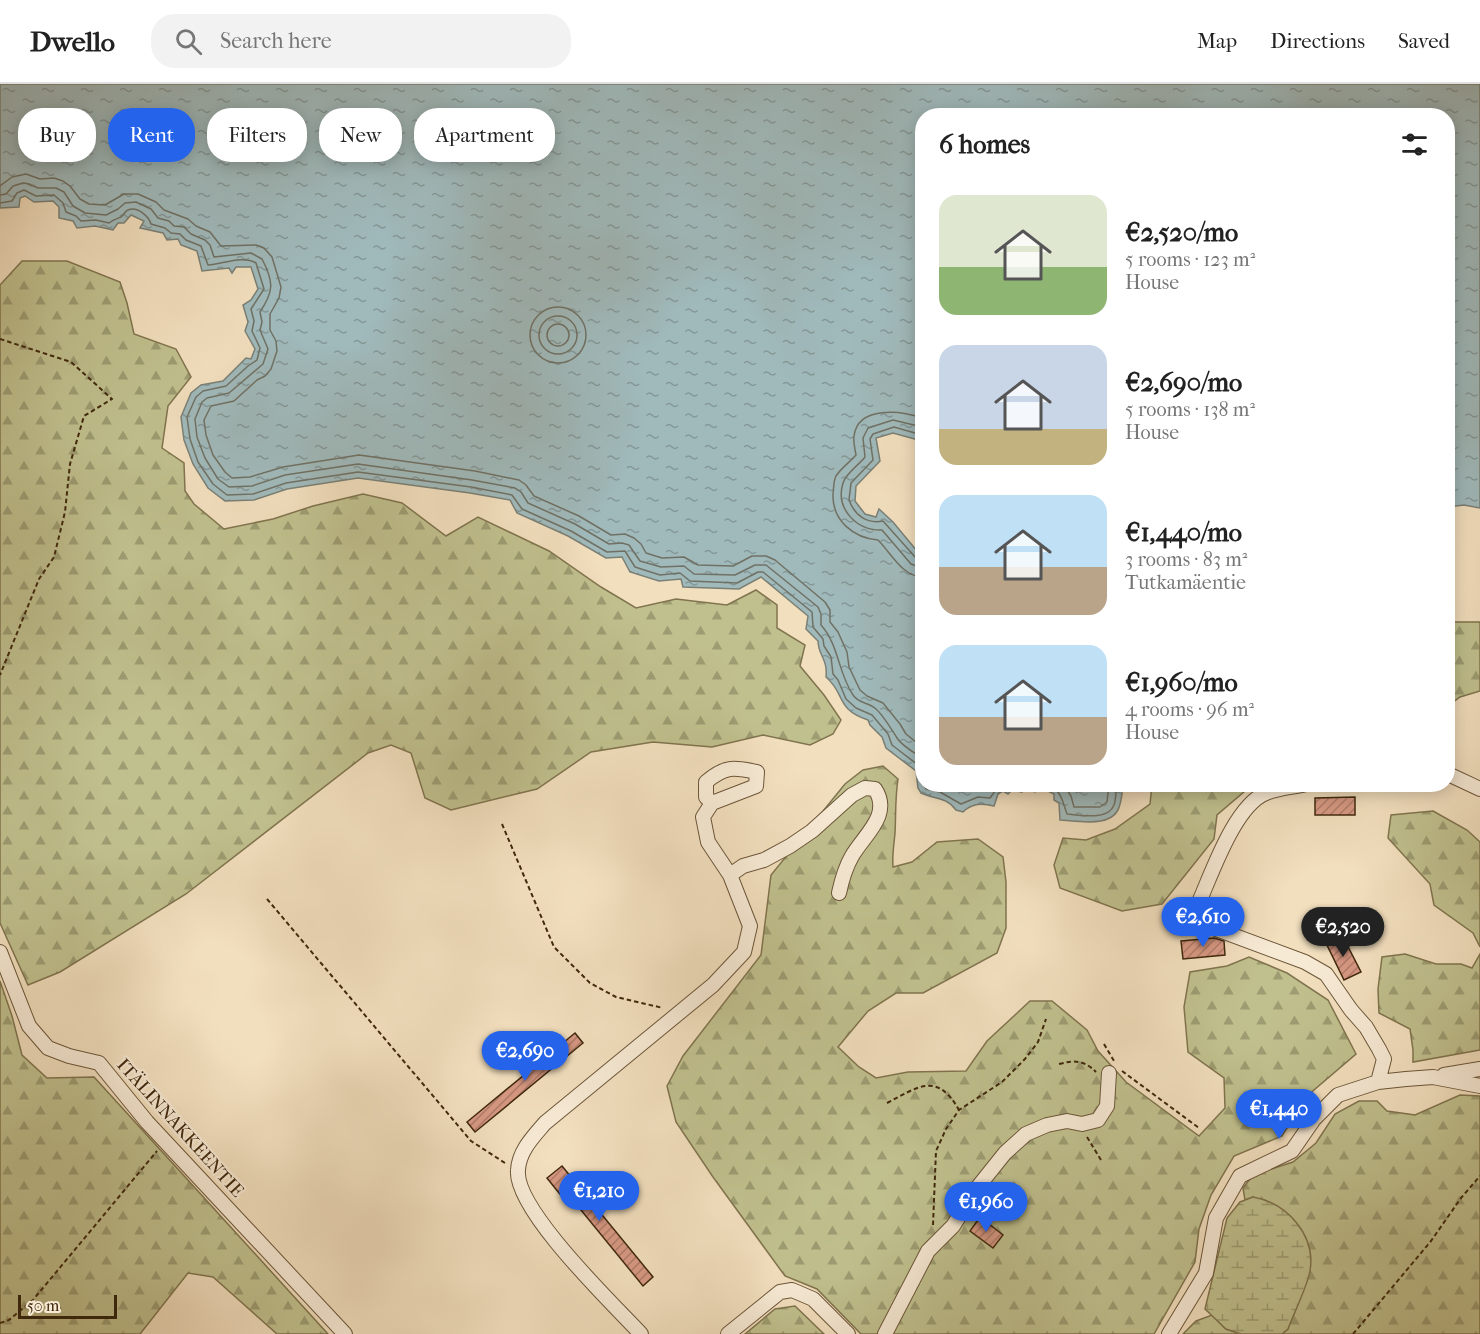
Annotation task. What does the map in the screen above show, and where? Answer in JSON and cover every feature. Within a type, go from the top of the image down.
[{"type":"street","points":[[1455,777],[1480,789]]},
{"type":"street","points":[[730,875],[743,866],[764,860],[790,846],[812,831],[852,795],[865,788],[875,789],[881,798],[880,816],[853,854],[844,871],[839,892]]},
{"type":"street","points":[[1270,792],[1247,806],[1233,827],[1195,915],[1200,923],[1305,962],[1326,974],[1379,1048],[1384,1059],[1378,1082]]},
{"type":"street","points":[[641,1334],[536,1215],[521,1188],[517,1171],[527,1145],[545,1123],[713,985],[744,952],[750,926],[730,875],[708,842],[704,817],[712,803]]},
{"type":"street","name":"ITÄLINNAKKEENTIE","points":[[0,952],[29,1026],[48,1048],[99,1064],[165,1141],[345,1334]]},
{"type":"street","points":[[1169,1334],[1206,1273],[1216,1218],[1240,1176],[1292,1151],[1314,1119],[1338,1095],[1378,1082],[1433,1077],[1480,1069]]},
{"type":"street","points":[[1433,1077],[1480,1086]]},
{"type":"street","points":[[885,1334],[928,1251],[953,1226],[977,1188],[1005,1153],[1026,1134],[1047,1125],[1067,1121],[1082,1124],[1098,1120],[1107,1106],[1109,1079]]},
{"type":"street","points":[[728,1334],[780,1292],[792,1290],[813,1299],[848,1334]]},
{"type":"path","points":[[0,339],[71,362],[112,399],[84,416],[70,464],[65,512],[54,557],[39,579],[0,675]]},
{"type":"path","points":[[502,824],[554,947],[590,983],[615,998],[681,1011]]},
{"type":"path","points":[[267,899],[471,1141],[517,1171]]},
{"type":"path","points":[[928,1251],[934,1223],[936,1151],[946,1129],[959,1110],[1002,1082],[1025,1059],[1038,1042],[1046,1019]]},
{"type":"path","points":[[1104,1044],[1117,1069],[1126,1072],[1199,1128]]},
{"type":"path","points":[[1059,1064],[1076,1060],[1109,1079]]},
{"type":"path","points":[[887,1103],[923,1084],[939,1087],[952,1097],[959,1110]]},
{"type":"path","points":[[1082,1124],[1101,1160]]},
{"type":"path","points":[[0,1323],[9,1320],[33,1300],[165,1141]]},
{"type":"path","points":[[1353,1334],[1431,1241],[1461,1198],[1480,1176]]},
{"type":"green space","points":[[22,261],[67,261],[120,282],[134,334],[176,349],[191,377],[168,406],[162,448],[184,463],[185,491],[194,504],[224,529],[273,519],[313,506],[363,494],[402,503],[446,536],[478,517],[549,551],[636,608],[676,599],[727,605],[756,590],[777,605],[777,628],[805,645],[800,666],[841,720],[833,734],[810,745],[763,735],[712,747],[653,742],[591,752],[537,789],[451,810],[425,798],[411,753],[391,745],[368,753],[186,894],[60,972],[28,985],[0,923],[0,285]]},
{"type":"green space","points":[[1455,622],[1480,622],[1480,691],[1455,701]]},
{"type":"green space","points":[[883,766],[898,779],[893,867],[912,862],[937,842],[978,839],[1003,857],[1006,882],[1006,928],[997,953],[923,993],[896,993],[868,1011],[838,1047],[859,1067],[876,1078],[908,1072],[966,1071],[987,1041],[1030,1001],[1052,1001],[1087,1030],[1098,1051],[1126,1082],[1199,1136],[1225,1108],[1224,1078],[1188,1052],[1184,1007],[1190,972],[1227,966],[1249,957],[1287,973],[1328,1000],[1356,1054],[1307,1096],[1282,1136],[1234,1156],[1211,1195],[1199,1229],[1195,1262],[1154,1334],[861,1334],[817,1289],[785,1276],[676,1122],[667,1086],[683,1056],[761,955],[771,875],[845,784],[863,770]]},
{"type":"green space","points":[[1151,792],[1244,792],[1217,815],[1214,839],[1162,904],[1122,911],[1060,888],[1054,865],[1063,838],[1086,840],[1115,829],[1150,804]]},
{"type":"green space","points":[[1433,811],[1467,830],[1480,842],[1480,947],[1473,933],[1434,905],[1430,884],[1388,838],[1391,815]]},
{"type":"green space","points":[[1405,954],[1436,964],[1461,964],[1472,968],[1480,954],[1480,1050],[1413,1062],[1410,1029],[1379,1013],[1378,989],[1382,957]]},
{"type":"green space","points":[[0,981],[22,1055],[47,1078],[94,1077],[328,1334],[277,1334],[213,1277],[188,1273],[140,1334],[0,1334]]},
{"type":"green space","points":[[1460,1095],[1480,1096],[1480,1334],[1282,1334],[1288,1329],[1253,1197],[1245,1200],[1243,1188],[1253,1175],[1293,1162],[1316,1143],[1335,1114],[1359,1101],[1377,1101],[1387,1111],[1415,1115]]},
{"type":"green space","points":[[1253,1197],[1265,1200],[1288,1214],[1304,1233],[1311,1258],[1310,1271],[1303,1292],[1288,1329],[1282,1334],[1241,1334],[1226,1329],[1205,1309],[1227,1218],[1240,1202]]},
{"type":"green space","points":[[795,1306],[824,1334],[745,1334],[775,1309]]},
{"type":"green space","points":[[1212,1315],[1226,1329],[1241,1334],[1183,1334],[1196,1321]]},
{"type":"water","points":[[0,84],[1480,84],[1480,508],[1455,506],[1455,108],[915,108],[915,439],[893,433],[876,438],[880,461],[856,486],[855,501],[865,514],[876,517],[879,509],[915,549],[915,770],[886,748],[882,737],[868,720],[845,706],[826,677],[826,666],[818,641],[806,629],[808,616],[761,577],[739,589],[683,587],[681,579],[659,581],[630,572],[622,557],[606,558],[568,536],[517,513],[510,500],[470,493],[358,478],[287,489],[254,500],[225,501],[208,488],[193,464],[184,440],[181,417],[191,393],[201,385],[223,381],[246,358],[251,359],[255,349],[245,331],[248,322],[243,305],[251,300],[258,289],[251,267],[236,267],[232,273],[229,268],[202,271],[197,251],[181,245],[178,239],[167,240],[163,233],[140,228],[144,221],[131,215],[124,223],[118,223],[113,230],[95,226],[77,228],[73,221],[59,218],[59,207],[53,201],[34,202],[25,196],[20,198],[19,207],[0,208]]},
{"type":"water","points":[[920,792],[1001,792],[998,794],[994,806],[977,804],[963,812],[956,810],[944,800]]},
{"type":"water","points":[[1050,792],[1122,792],[1117,812],[1111,817],[1095,822],[1060,820],[1059,803],[1054,800],[1054,794]]},
{"type":"building","points":[[1355,797],[1355,815],[1315,815],[1315,798]]},
{"type":"building","points":[[1342,935],[1361,972],[1344,980],[1326,943]]},
{"type":"building","points":[[1214,938],[1224,941],[1225,955],[1183,959],[1181,941]]},
{"type":"building","points":[[575,1033],[583,1043],[475,1132],[467,1122]]},
{"type":"building","points":[[562,1166],[653,1277],[643,1286],[572,1199],[567,1203],[547,1178]]},
{"type":"building","points":[[980,1217],[1003,1235],[993,1248],[970,1231]]}]
